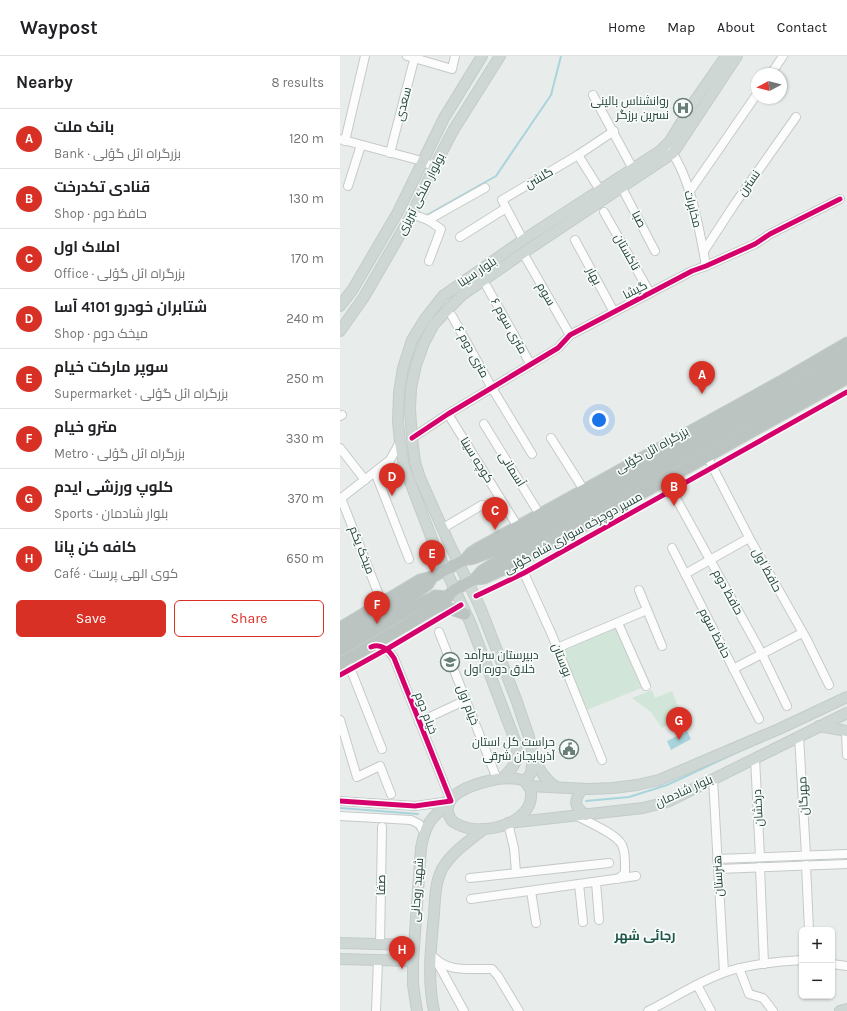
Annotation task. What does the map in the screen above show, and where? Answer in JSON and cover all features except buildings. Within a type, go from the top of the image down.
[{"type":"highway","points":[[340,628],[424,578],[432,577],[462,561],[471,553],[780,382],[847,343]]},
{"type":"highway","name":"بزرگراه ائل گؤلی","points":[[472,581],[503,553],[801,383],[847,355]]},
{"type":"highway","name":"بزرگراه ائل گؤلی","points":[[462,561],[503,553],[803,392],[847,366]]},
{"type":"highway","points":[[344,662],[371,647],[472,581],[484,578],[519,562],[847,378]]},
{"type":"highway","points":[[340,639],[409,598],[428,584],[432,577]]},
{"type":"highway","points":[[340,650],[435,596],[447,598],[465,614]]},
{"type":"main road","name":"بولوار ملکی تبریزی","points":[[340,306],[353,288],[398,212],[444,118],[482,56]]},
{"type":"main road","name":"بولوار ملکی تبریزی","points":[[340,331],[364,297],[412,214],[454,129],[500,56]]},
{"type":"main road","name":"بلوار سینا","points":[[447,598],[445,570],[405,468],[400,442],[398,422],[399,393],[403,368],[412,340],[425,319],[443,296],[455,286],[660,151],[670,141],[694,102],[726,56]]},
{"type":"main road","name":"بلوار سینا","points":[[472,581],[443,528],[420,478],[415,462],[410,409],[416,365],[424,343],[434,324],[462,295],[673,153],[737,56]]},
{"type":"main road","points":[[455,286],[462,295]]},
{"type":"main road","points":[[472,581],[480,607],[516,699],[529,737],[533,756],[542,775],[548,782],[556,787]]},
{"type":"main road","points":[[447,598],[465,614],[470,622],[516,744],[518,754],[516,765],[500,779]]},
{"type":"main road","name":"بلوار شادمان","points":[[500,779],[512,778],[527,784],[582,788],[637,785],[659,780],[780,729],[847,697]]},
{"type":"main road","name":"بلوار شادمان","points":[[508,823],[643,808],[667,802],[819,726],[847,714]]},
{"type":"main road","points":[[819,726],[846,731]]},
{"type":"main road","points":[[450,802],[448,814],[451,820],[456,824],[472,829],[484,829],[508,823],[522,815],[528,807],[531,793],[527,784],[531,773],[533,756]]},
{"type":"main road","name":"شهید روحانی","points":[[417,1011],[413,985],[413,961],[418,874],[424,832],[436,814],[457,794],[470,787],[500,779]]},
{"type":"main road","points":[[581,815],[576,805],[576,800],[582,788]]},
{"type":"main road","name":"شهید روحانی","points":[[434,1011],[430,985],[437,883],[439,875],[452,856],[484,829]]},
{"type":"main road","points":[[340,943],[414,945]]},
{"type":"main road","points":[[340,959],[413,961]]},
{"type":"main road","points":[[840,1011],[847,1009]]},
{"type":"street","points":[[365,56],[342,140],[422,161],[434,167]]},
{"type":"street","points":[[412,57],[452,69],[455,56]]},
{"type":"street","points":[[775,68],[783,56]]},
{"type":"street","name":"سعدی","points":[[390,153],[412,57]]},
{"type":"street","points":[[593,95],[614,131],[633,169]]},
{"type":"street","points":[[690,192],[751,103]]},
{"type":"street","name":"نسترن","points":[[704,251],[734,205],[796,117]]},
{"type":"street","name":"گلشن","points":[[506,208],[502,201],[504,198],[578,156],[614,131]]},
{"type":"street","points":[[348,186],[361,145]]},
{"type":"street","name":"مخابرات","points":[[666,145],[673,153],[690,192],[704,251],[706,266]]},
{"type":"street","points":[[578,156],[600,190]]},
{"type":"street","points":[[428,220],[485,188]]},
{"type":"street","name":"صبا","points":[[622,188],[655,251]]},
{"type":"street","name":"گیشا","points":[[412,438],[448,414],[558,348],[570,335],[692,271],[755,244],[770,234],[840,198]]},
{"type":"street","points":[[460,237],[506,208],[523,240]]},
{"type":"street","name":"تاکستان","points":[[604,212],[650,293]]},
{"type":"street","points":[[412,214],[428,220],[441,229],[429,261]]},
{"type":"street","name":"بهار","points":[[575,240],[614,312]]},
{"type":"street","name":"سوم","points":[[523,253],[570,335]]},
{"type":"street","name":"۶ متری سوم","points":[[487,287],[531,365]]},
{"type":"street","name":"۶ متری دوم","points":[[452,316],[492,388],[532,454]]},
{"type":"street","name":"کوچه سینا","points":[[448,414],[518,527]]},
{"type":"street","name":"آسمانی","points":[[484,424],[540,515]]},
{"type":"street","points":[[551,438],[584,490]]},
{"type":"street","points":[[341,498],[390,460],[400,442]]},
{"type":"street","points":[[340,448],[365,480]]},
{"type":"street","name":"حافظ اول","points":[[707,456],[749,538],[829,685]]},
{"type":"street","points":[[390,460],[401,464],[405,468]]},
{"type":"street","points":[[375,472],[409,559]]},
{"type":"street","name":"حافظ دوم","points":[[666,480],[762,654],[787,706]]},
{"type":"street","name":"میخک یکم","points":[[341,498],[382,603]]},
{"type":"street","points":[[443,528],[482,505]]},
{"type":"street","points":[[685,574],[749,538]]},
{"type":"street","name":"حافظ سوم","points":[[672,548],[759,719]]},
{"type":"street","name":"بوستان","points":[[519,562],[557,648],[602,760]]},
{"type":"street","points":[[639,590],[662,646]]},
{"type":"street","points":[[557,648],[647,610]]},
{"type":"street","points":[[618,622],[646,686]]},
{"type":"street","name":"خیام اول","points":[[439,632],[500,779]]},
{"type":"street","points":[[733,669],[802,633]]},
{"type":"street","name":"خیام دوم","points":[[371,647],[374,645],[382,647],[391,653],[450,802]]},
{"type":"street","points":[[344,662],[382,749]]},
{"type":"street","points":[[419,722],[466,700]]},
{"type":"street","points":[[340,720],[357,777],[380,766],[391,794]]},
{"type":"street","points":[[846,731],[847,755]]},
{"type":"street","name":"مهرگان","points":[[799,736],[806,855]]},
{"type":"street","name":"درخشان","points":[[755,758],[760,857]]},
{"type":"street","name":"هنرستان","points":[[713,779],[724,972]]},
{"type":"street","points":[[340,801],[415,806],[450,802]]},
{"type":"street","points":[[581,815],[610,833],[621,844],[625,858],[625,873],[618,879]]},
{"type":"street","points":[[340,816],[411,820],[419,824],[424,832]]},
{"type":"street","points":[[508,823],[514,848],[516,872]]},
{"type":"street","name":"صفا","points":[[380,944],[382,827]]},
{"type":"street","points":[[717,859],[847,854]]},
{"type":"street","points":[[470,878],[609,863]]},
{"type":"street","points":[[718,869],[847,864]]},
{"type":"street","points":[[806,865],[809,927]]},
{"type":"street","points":[[760,867],[764,964]]},
{"type":"street","points":[[471,899],[636,876]]},
{"type":"street","points":[[596,882],[599,920]]},
{"type":"street","points":[[579,884],[583,922]]},
{"type":"street","points":[[531,891],[536,923]]},
{"type":"street","points":[[433,956],[464,1011]]},
{"type":"street","points":[[433,956],[440,963],[454,968],[492,969],[498,976],[519,1011]]},
{"type":"street","points":[[376,1011],[378,960]]},
{"type":"street","points":[[648,1011],[662,1008],[697,985],[724,972],[764,964],[799,960]]},
{"type":"street","points":[[835,964],[847,966]]},
{"type":"street","points":[[739,968],[749,994],[763,998],[773,1011]]},
{"type":"street","points":[[697,985],[711,1011]]},
{"type":"green space","points":[[616,628],[641,688],[587,710],[562,651]]},
{"type":"green space","points":[[652,690],[655,698],[672,691],[682,717],[662,728],[651,712],[632,698]]},
{"type":"water","points":[[687,731],[691,739],[671,750],[667,741]]},
{"type":"waterway","points":[[427,215],[496,176],[551,95],[561,56]]},
{"type":"waterway","points":[[586,801],[629,797],[667,785],[753,745]]},
{"type":"waterway","points":[[340,808],[418,814]]},
{"type":"cycle path","points":[[412,438],[448,414],[558,348],[570,335],[692,271],[755,244],[770,234],[840,199]]},
{"type":"cycle path","name":"مسیر دوچرخه سواری شاه گؤلی","points":[[476,596],[524,573],[847,392]]},
{"type":"cycle path","points":[[340,675],[461,605]]},
{"type":"cycle path","points":[[340,801],[415,806],[451,801],[394,658],[390,652],[384,648],[378,646],[371,647]]},
{"type":"place","name":"روانشناس بالینی نسرین برزگر","points":[[683,108]]},
{"type":"place","name":"بانک ملت","points":[[702,394]]},
{"type":"place","name":"شتابران خودرو 4101 آسا","points":[[392,496]]},
{"type":"place","name":"قنادی تکدرخت","points":[[674,506]]},
{"type":"place","name":"املاک اول","points":[[495,530]]},
{"type":"place","name":"سوپر مارکت خیام","points":[[432,573]]},
{"type":"place","name":"مترو خیام","points":[[377,624]]},
{"type":"place","name":"دبیرستان سرآمد خلاق دوره اول","points":[[450,662]]},
{"type":"place","name":"کلوپ ورزشی ایدم","points":[[679,740]]},
{"type":"place","name":"حراست کل استان آذربایجان شرقی","points":[[569,749]]},
{"type":"place","name":"کافه کن پانا","points":[[402,969]]},
{"type":"district","name":"رجائی شهر","points":[[645,935]]}]
